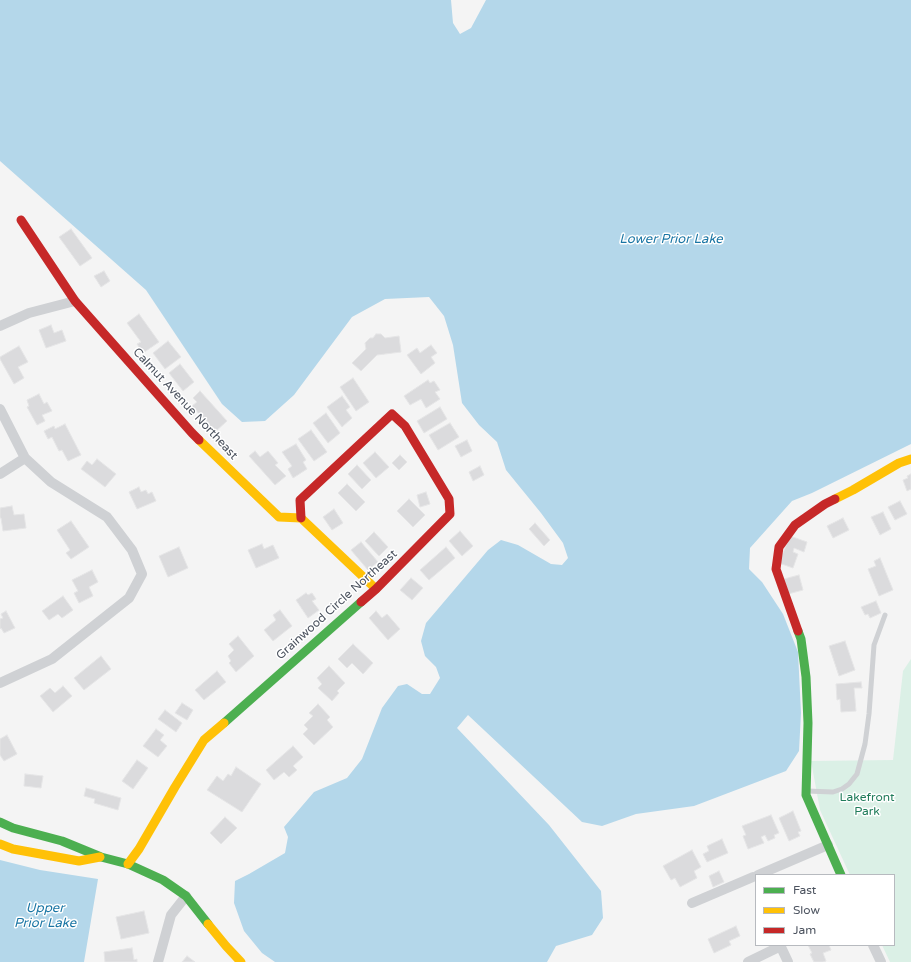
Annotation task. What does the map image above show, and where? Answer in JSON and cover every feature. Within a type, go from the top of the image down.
[{"type":"street","name":"Calmut Avenue Northeast","points":[[21,220],[75,301],[192,433],[279,517],[301,518]]},
{"type":"street","points":[[0,326],[29,313],[75,301]]},
{"type":"street","points":[[0,409],[25,458],[51,482],[107,517],[132,550],[142,574],[129,598],[52,659],[0,683]]},
{"type":"street","name":"Grainwood Circle Northeast","points":[[128,864],[139,849],[204,740],[376,589],[450,514],[449,499],[405,426],[392,414],[300,500],[301,518]]},
{"type":"street","points":[[0,474],[25,458]]},
{"type":"street","points":[[841,874],[806,794],[808,723],[806,677],[801,639],[776,569],[779,547],[795,525],[825,504],[853,490],[898,463],[911,459]]},
{"type":"street","points":[[301,518],[376,589]]},
{"type":"street","points":[[0,822],[13,828],[62,841],[101,857],[128,864],[163,880],[186,896],[238,961]]},
{"type":"street","points":[[0,844],[13,849],[79,860],[101,857]]},
{"type":"street","points":[[765,874],[828,845]]},
{"type":"street","points":[[692,903],[755,878]]},
{"type":"street","points":[[158,962],[171,915],[186,896]]},
{"type":"street","points":[[748,962],[781,946],[788,962]]},
{"type":"street","points":[[873,946],[881,962]]},
{"type":"lane","points":[[806,791],[833,792],[842,789],[849,784],[857,774],[865,744],[869,714],[874,645],[885,615]]},
{"type":"green space","name":"Lakefront Park","points":[[911,659],[911,962],[890,962],[882,946],[895,946],[895,874],[850,874],[820,810],[811,761],[893,760],[903,671]]},
{"type":"water","name":"Lower Prior Lake","points":[[0,0],[451,0],[453,23],[460,34],[471,28],[486,0],[911,0],[911,444],[812,493],[792,501],[750,548],[749,569],[762,582],[783,614],[798,652],[801,713],[799,751],[786,771],[694,806],[636,814],[602,826],[582,822],[468,715],[457,728],[549,825],[601,891],[603,918],[592,935],[556,946],[547,962],[275,962],[262,953],[244,931],[234,903],[235,881],[285,853],[288,837],[284,827],[314,792],[347,778],[362,759],[382,708],[398,686],[407,684],[422,694],[430,694],[440,678],[436,667],[425,656],[421,641],[426,623],[488,550],[501,540],[518,545],[551,564],[562,565],[568,558],[563,543],[506,470],[497,442],[479,425],[462,403],[453,345],[444,316],[429,297],[385,299],[352,317],[294,395],[265,421],[242,422],[222,404],[146,290],[0,161]]},
{"type":"water","name":"Upper Prior Lake","points":[[0,860],[40,870],[98,879],[84,962],[0,962]]},
{"type":"building","points":[[71,229],[92,258],[80,266],[59,237]]},
{"type":"building","points":[[104,271],[110,281],[101,287],[94,276]]},
{"type":"building","points":[[139,314],[159,342],[143,353],[137,344],[141,342],[127,323]]},
{"type":"building","points":[[51,325],[54,333],[62,330],[66,341],[46,348],[39,330]]},
{"type":"building","points":[[376,334],[381,334],[385,338],[399,336],[401,352],[377,355],[361,371],[352,363],[366,349],[365,343]]},
{"type":"building","points":[[168,341],[181,357],[165,369],[153,353]]},
{"type":"building","points":[[431,345],[437,353],[431,357],[435,363],[421,374],[407,355],[417,348],[420,353]]},
{"type":"building","points":[[19,346],[28,362],[18,367],[24,378],[14,384],[0,357]]},
{"type":"building","points":[[180,364],[194,382],[183,391],[169,373]]},
{"type":"building","points":[[353,378],[369,402],[356,411],[340,387]]},
{"type":"building","points":[[428,380],[430,383],[434,381],[440,390],[435,392],[440,399],[426,408],[421,399],[410,405],[404,396]]},
{"type":"building","points":[[200,391],[227,421],[215,432],[192,406],[197,402],[193,398]]},
{"type":"building","points":[[39,394],[44,404],[47,402],[52,411],[42,415],[45,421],[37,425],[27,407],[29,406],[27,400]]},
{"type":"building","points":[[342,396],[350,407],[346,410],[352,418],[342,427],[327,407]]},
{"type":"building","points":[[440,407],[447,419],[424,433],[417,421]]},
{"type":"building","points":[[326,413],[340,433],[328,443],[313,423]]},
{"type":"building","points":[[450,423],[459,437],[438,450],[429,435]]},
{"type":"building","points":[[65,424],[81,455],[68,461],[62,450],[59,451],[52,437],[48,439],[44,431],[54,426],[55,429]]},
{"type":"building","points":[[311,430],[327,452],[314,461],[298,439]]},
{"type":"building","points":[[467,440],[472,451],[461,457],[455,446]]},
{"type":"building","points":[[296,444],[306,460],[303,462],[307,469],[293,478],[288,469],[292,466],[282,452]]},
{"type":"building","points":[[255,451],[260,457],[268,451],[278,463],[275,465],[286,476],[275,485],[249,456]]},
{"type":"building","points":[[375,452],[389,467],[376,478],[363,463]]},
{"type":"building","points":[[400,455],[407,462],[399,470],[392,463]]},
{"type":"building","points":[[97,459],[116,474],[105,487],[81,469],[87,461],[92,465]]},
{"type":"building","points":[[357,465],[371,480],[362,489],[348,474]]},
{"type":"building","points":[[480,466],[484,475],[473,481],[469,472]]},
{"type":"building","points":[[911,474],[911,489],[907,491],[903,480],[908,478],[907,476]]},
{"type":"building","points":[[347,484],[365,502],[356,511],[338,493]]},
{"type":"building","points":[[139,487],[141,492],[146,490],[148,494],[152,492],[156,501],[137,509],[129,492]]},
{"type":"building","points":[[426,492],[430,504],[420,507],[417,495]]},
{"type":"building","points":[[409,499],[425,515],[413,527],[397,511]]},
{"type":"building","points":[[900,501],[907,514],[895,520],[888,507]]},
{"type":"building","points":[[12,506],[14,515],[24,514],[26,528],[3,531],[0,518],[0,508]]},
{"type":"building","points":[[334,509],[343,523],[332,530],[323,517]]},
{"type":"building","points":[[883,512],[891,529],[880,535],[871,517]]},
{"type":"building","points":[[843,518],[849,530],[833,538],[827,526]]},
{"type":"building","points":[[71,521],[89,547],[71,559],[66,553],[70,550],[57,530]]},
{"type":"building","points":[[535,523],[550,540],[544,546],[529,529]]},
{"type":"building","points":[[460,531],[473,546],[462,556],[449,541]]},
{"type":"building","points":[[374,532],[388,547],[379,556],[365,541]]},
{"type":"building","points":[[790,536],[807,542],[804,552],[794,548],[793,552],[798,554],[793,568],[779,563]]},
{"type":"building","points":[[361,542],[378,562],[368,570],[351,550]]},
{"type":"building","points":[[262,544],[264,549],[273,545],[279,558],[256,568],[248,550]]},
{"type":"building","points":[[179,547],[188,568],[168,577],[159,556]]},
{"type":"building","points":[[446,547],[455,558],[429,580],[420,570]]},
{"type":"building","points":[[880,558],[893,590],[879,596],[868,569],[876,566],[874,561]]},
{"type":"building","points":[[92,570],[98,582],[89,587],[93,596],[79,603],[74,593],[78,591],[72,580]]},
{"type":"building","points":[[799,575],[803,590],[788,594],[784,579]]},
{"type":"building","points":[[411,578],[423,588],[412,600],[400,590]]},
{"type":"building","points":[[306,593],[308,595],[312,593],[316,599],[312,601],[319,610],[308,618],[296,600]]},
{"type":"building","points":[[63,596],[73,610],[62,618],[58,614],[49,620],[42,611]]},
{"type":"building","points":[[876,601],[881,613],[870,618],[868,614],[865,615],[861,607]]},
{"type":"building","points":[[280,610],[292,626],[273,641],[264,630],[276,620],[273,615]]},
{"type":"building","points":[[6,611],[15,628],[4,633],[1,628],[0,629],[0,619],[3,618],[1,614]]},
{"type":"building","points":[[376,611],[382,618],[387,614],[400,629],[388,640],[369,618]]},
{"type":"building","points":[[238,636],[254,656],[236,672],[229,663],[231,661],[228,656],[234,650],[229,644]]},
{"type":"building","points":[[845,641],[855,670],[839,676],[829,646]]},
{"type":"building","points":[[353,644],[373,663],[363,674],[352,663],[347,668],[338,659]]},
{"type":"building","points":[[101,656],[111,669],[84,690],[74,678]]},
{"type":"building","points":[[329,666],[345,683],[337,691],[339,693],[332,701],[318,688],[322,684],[317,678]]},
{"type":"building","points":[[217,671],[226,682],[204,700],[195,690]]},
{"type":"building","points":[[861,682],[862,688],[854,688],[856,711],[841,712],[840,699],[837,700],[836,684]]},
{"type":"building","points":[[63,686],[72,696],[53,712],[40,696],[50,688],[55,693]]},
{"type":"building","points":[[182,703],[193,710],[187,720],[175,713]]},
{"type":"building","points":[[318,704],[330,717],[327,720],[333,727],[314,745],[303,734],[308,729],[304,725],[313,716],[309,713]]},
{"type":"building","points":[[165,710],[182,723],[176,732],[158,719]]},
{"type":"building","points":[[156,729],[164,735],[160,740],[167,746],[158,757],[143,746]]},
{"type":"building","points":[[7,735],[17,754],[4,761],[0,755],[0,739]]},
{"type":"building","points":[[293,746],[303,757],[293,766],[297,770],[289,777],[284,772],[274,780],[266,770]]},
{"type":"building","points":[[137,760],[148,768],[133,789],[122,781]]},
{"type":"building","points":[[236,767],[261,784],[242,812],[207,790],[217,776],[223,781],[228,774],[231,776]]},
{"type":"building","points":[[25,774],[43,776],[41,788],[24,786]]},
{"type":"building","points":[[86,788],[121,798],[118,810],[94,803],[95,799],[84,796]]},
{"type":"building","points":[[793,811],[801,831],[798,832],[800,836],[789,841],[779,818]]},
{"type":"building","points":[[771,815],[779,833],[774,835],[775,838],[768,841],[765,835],[761,837],[764,843],[748,849],[743,836],[746,835],[742,826]]},
{"type":"building","points":[[225,817],[237,828],[221,844],[210,833]]},
{"type":"building","points":[[722,839],[728,853],[707,862],[703,854],[709,851],[707,846]]},
{"type":"building","points":[[692,850],[701,867],[694,871],[697,878],[680,887],[675,878],[671,880],[663,866]]},
{"type":"building","points":[[719,871],[724,882],[713,887],[709,876]]},
{"type":"building","points":[[144,911],[149,933],[121,939],[116,917]]},
{"type":"building","points":[[736,926],[740,936],[729,941],[731,945],[714,953],[708,939]]},
{"type":"building","points":[[808,946],[829,946],[831,950],[823,953],[826,961],[823,962],[814,962],[810,954],[812,953]]},
{"type":"building","points":[[132,948],[134,960],[137,959],[137,962],[105,962],[104,952]]},
{"type":"building","points":[[187,956],[195,962],[182,962]]},
{"type":"traffic: fast","points":[[224,723],[361,602]]},
{"type":"traffic: fast","points":[[798,631],[801,639],[806,677],[808,723],[806,795],[841,874]]},
{"type":"traffic: fast","points":[[0,822],[13,828],[62,841],[101,857],[128,864],[163,880],[186,896],[208,924]]},
{"type":"traffic: slow","points":[[199,440],[279,517],[301,518],[376,589]]},
{"type":"traffic: slow","points":[[835,499],[899,463],[911,459]]},
{"type":"traffic: slow","points":[[128,864],[139,849],[204,740],[224,723]]},
{"type":"traffic: slow","points":[[0,844],[13,849],[79,861],[100,857]]},
{"type":"traffic: slow","points":[[208,924],[241,962]]},
{"type":"traffic: jam","points":[[21,220],[75,301],[199,440]]},
{"type":"traffic: jam","points":[[301,518],[300,500],[392,414],[405,426],[449,499],[450,514],[376,589],[361,602]]},
{"type":"traffic: jam","points":[[798,631],[776,569],[779,547],[795,525],[825,504],[835,499]]}]
